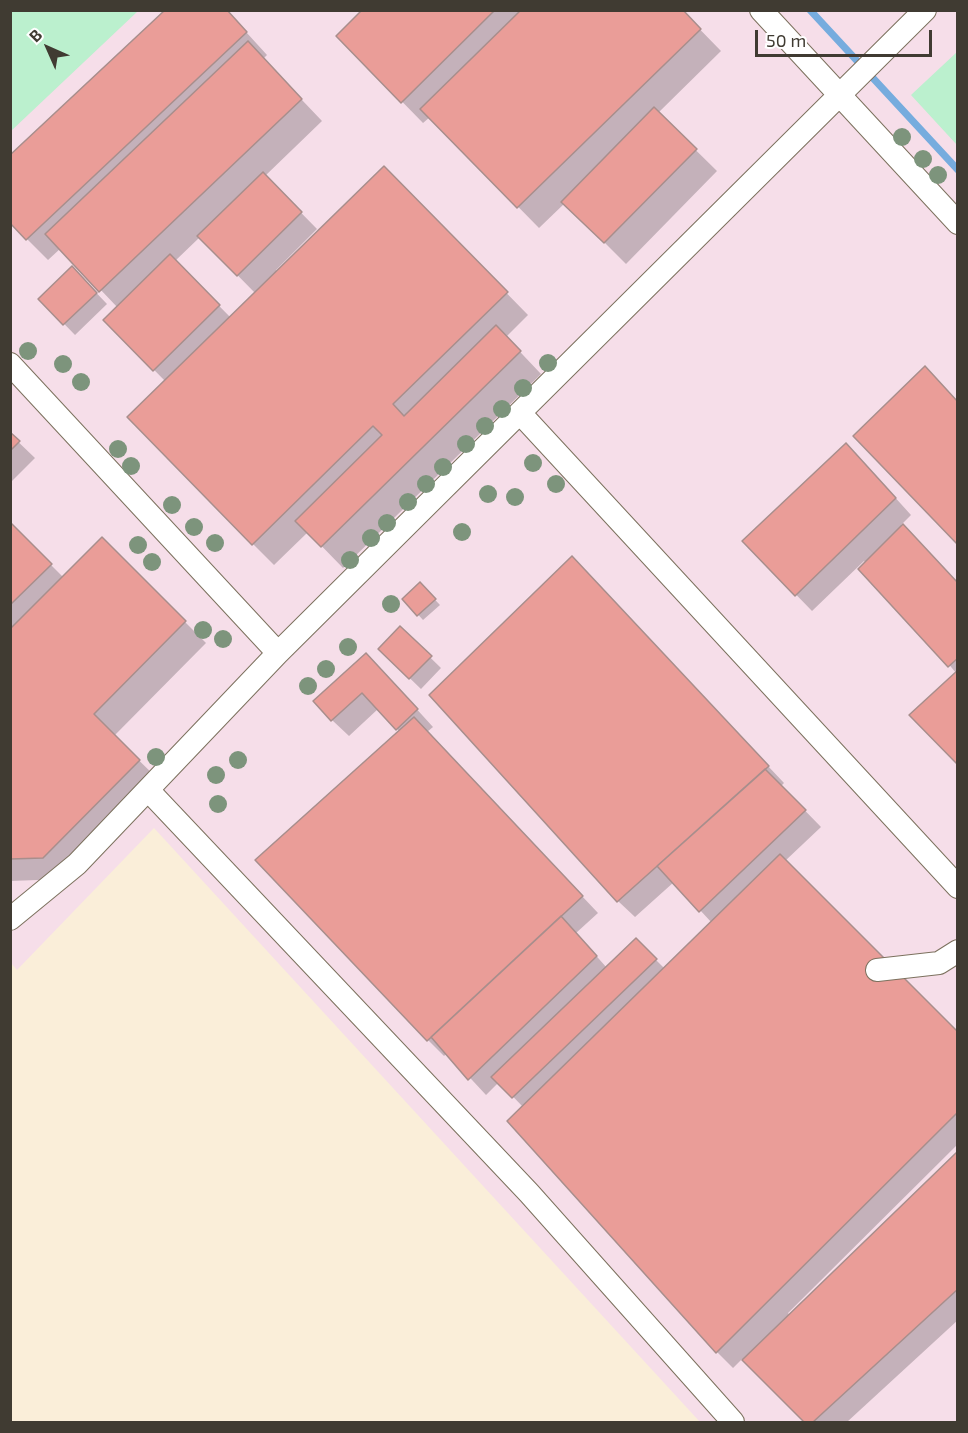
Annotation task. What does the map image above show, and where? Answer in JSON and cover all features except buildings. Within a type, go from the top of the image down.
[{"type":"street","points":[[761,10],[957,223]]},
{"type":"street","points":[[10,919],[77,864],[278,653],[925,10]]},
{"type":"street","points":[[10,364],[278,653]]},
{"type":"street","points":[[520,413],[957,887]]},
{"type":"street","points":[[148,790],[529,1193],[733,1422]]},
{"type":"street","points":[[877,970],[939,963],[957,951]]},
{"type":"shaded area","points":[[10,11],[957,11],[957,1422],[700,1422],[154,828],[17,970],[11,963]]},
{"type":"green space","points":[[11,10],[138,10],[138,11],[11,131]]},
{"type":"green space","points":[[957,52],[957,145],[911,95]]},
{"type":"waterway","points":[[810,10],[958,170]]}]
